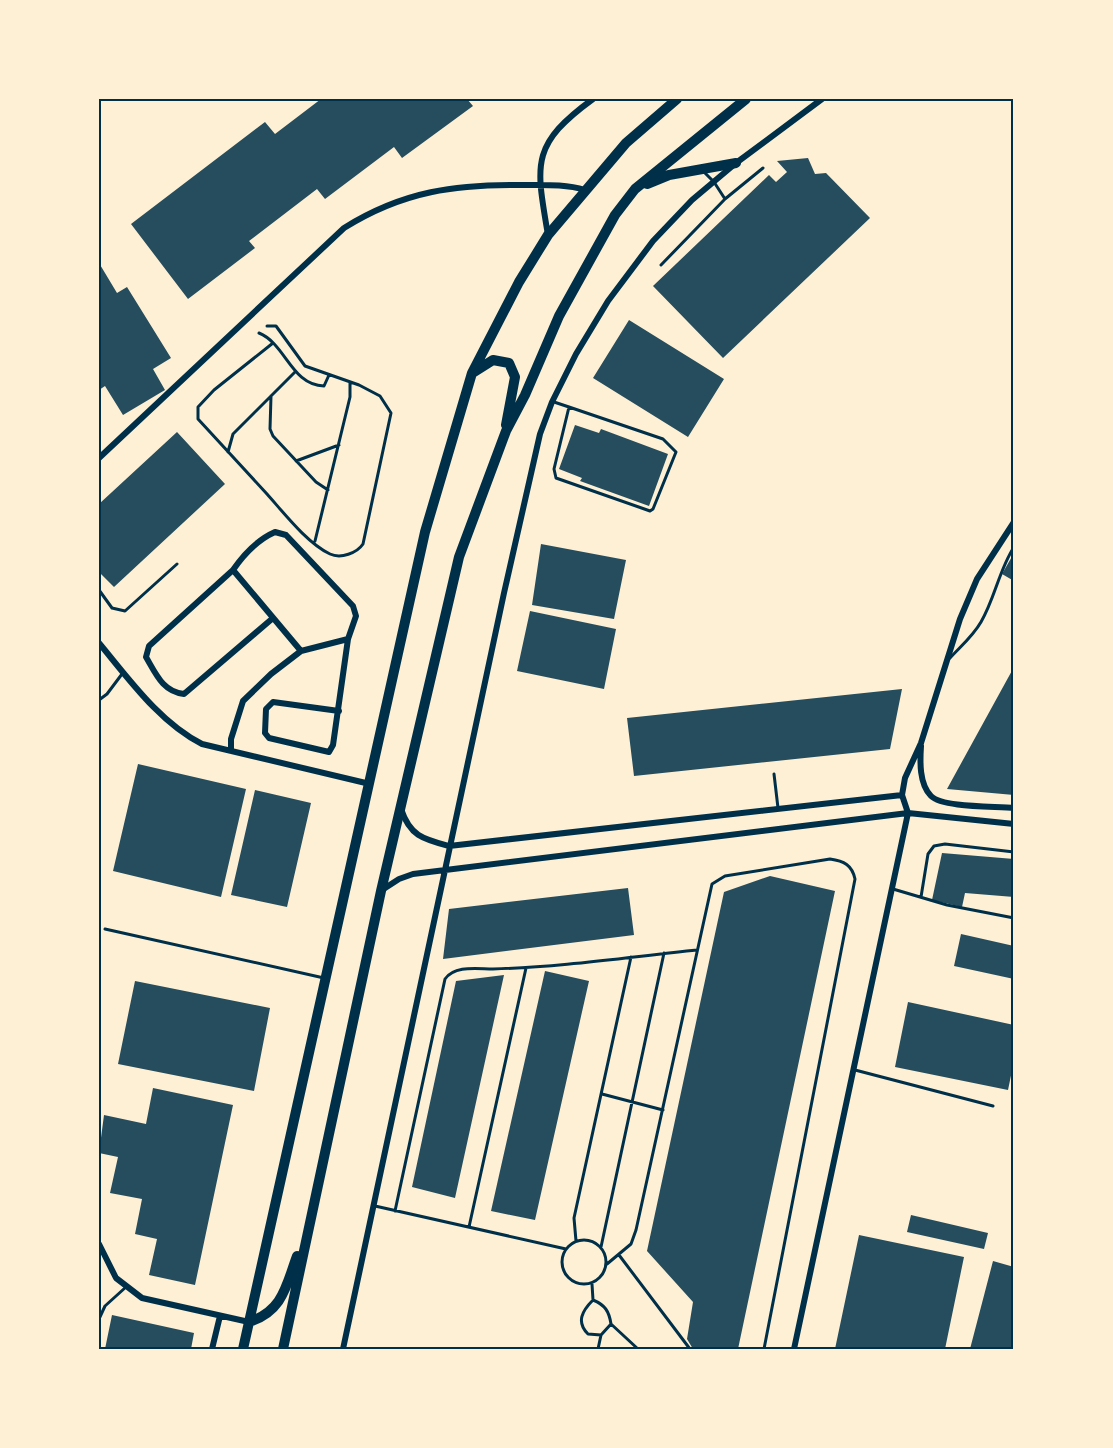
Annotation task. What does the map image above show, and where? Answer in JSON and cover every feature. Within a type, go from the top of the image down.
[{"type":"main road","points":[[243,1349],[425,532],[472,373],[519,282],[548,235],[626,143],[677,99]]},
{"type":"main road","points":[[283,1349],[381,891],[459,557],[506,431],[525,395],[559,316],[615,215],[635,189],[746,99]]},
{"type":"main road","points":[[635,189],[669,175],[736,163]]},
{"type":"main road","points":[[472,373],[494,360],[509,363],[514,371],[506,431]]},
{"type":"main road","points":[[249,1322],[265,1317],[276,1306],[310,1224]]},
{"type":"street","points":[[548,235],[539,185],[539,165],[544,147],[567,118],[593,99]]},
{"type":"street","points":[[343,1349],[534,457],[552,402],[576,354],[608,301],[653,241],[692,200],[736,163],[822,99]]},
{"type":"street","points":[[99,458],[344,228],[370,212],[422,192],[457,187],[539,185],[573,186],[585,190]]},
{"type":"street","points":[[795,1349],[908,813],[902,795],[905,778],[921,743],[947,661],[977,579],[1014,522]]},
{"type":"street","points":[[273,618],[184,694],[173,693],[162,684],[146,657],[149,646],[233,570],[243,555],[264,537],[275,532],[286,535],[353,606],[356,616],[348,639],[339,711],[333,745],[329,752],[269,738],[265,733],[266,709],[273,702],[339,711]]},
{"type":"street","points":[[233,570],[301,651]]},
{"type":"street","points":[[231,750],[233,732],[243,700],[301,651],[348,639]]},
{"type":"street","points":[[99,643],[123,672],[188,737],[202,744],[370,784]]},
{"type":"street","points":[[921,743],[920,767],[929,795],[940,802],[1014,808]]},
{"type":"street","points":[[401,809],[406,825],[414,833],[449,846],[902,795]]},
{"type":"street","points":[[381,891],[399,879],[413,874],[908,813],[1014,824]]},
{"type":"street","points":[[99,1244],[116,1278],[142,1298],[249,1322]]},
{"type":"street","points":[[212,1349],[220,1316]]},
{"type":"lane","points":[[661,265],[724,199],[763,168]]},
{"type":"lane","points":[[700,169],[714,182],[724,199]]},
{"type":"lane","points":[[267,326],[276,326],[305,366],[350,382],[380,396],[391,413],[391,422],[359,550],[336,556],[294,525],[198,419],[198,407],[214,390],[273,344]]},
{"type":"lane","points":[[260,333],[269,337],[295,372],[315,386],[324,386],[329,375]]},
{"type":"lane","points":[[228,452],[233,434],[295,372]]},
{"type":"lane","points":[[315,542],[350,397],[350,382]]},
{"type":"lane","points":[[271,396],[270,429],[316,482],[328,489]]},
{"type":"lane","points":[[552,402],[569,407],[663,439],[674,447],[676,452],[653,509],[650,511],[556,478],[554,469],[569,407]]},
{"type":"lane","points":[[296,461],[339,445]]},
{"type":"lane","points":[[947,661],[974,633],[983,619],[1005,561],[1014,547]]},
{"type":"lane","points":[[99,590],[112,608],[125,611],[177,564]]},
{"type":"lane","points":[[99,700],[107,694],[123,672]]},
{"type":"lane","points":[[774,774],[778,808]]},
{"type":"lane","points":[[921,897],[928,854],[934,846],[945,844],[1014,852]]},
{"type":"lane","points":[[601,1247],[590,1240],[576,1241],[566,1249],[562,1261],[565,1274],[579,1284],[592,1284],[602,1276],[607,1264],[631,1244],[663,1110],[710,890],[716,879],[830,859],[842,860],[853,870],[855,879],[764,1349]]},
{"type":"lane","points":[[892,888],[921,897],[1014,918]]},
{"type":"lane","points":[[105,929],[326,979]]},
{"type":"lane","points":[[395,1210],[445,979],[449,973],[461,969],[526,968],[697,950]]},
{"type":"lane","points":[[607,1264],[601,1247],[664,953]]},
{"type":"lane","points":[[576,1241],[574,1218],[631,957]]},
{"type":"lane","points":[[470,1227],[526,968]]},
{"type":"lane","points":[[855,1070],[993,1106]]},
{"type":"lane","points":[[602,1094],[663,1110]]},
{"type":"lane","points":[[374,1206],[566,1249]]},
{"type":"lane","points":[[619,1255],[690,1349]]},
{"type":"lane","points":[[592,1284],[593,1300]]},
{"type":"lane","points":[[99,1319],[105,1306],[126,1286]]},
{"type":"lane","points":[[593,1300],[603,1304],[609,1314],[611,1324],[638,1349]]},
{"type":"lane","points":[[593,1300],[584,1308],[580,1320],[582,1328],[588,1334],[601,1335]]},
{"type":"lane","points":[[598,1349],[601,1335],[611,1324]]},
{"type":"building","points":[[321,99],[467,99],[473,106],[402,158],[394,147],[325,199],[317,189],[249,241],[255,248],[188,299],[131,224],[265,122],[275,134]]},
{"type":"building","points":[[808,158],[815,174],[826,173],[870,218],[723,358],[653,286],[769,175],[776,182],[787,172],[777,161]]},
{"type":"building","points":[[99,263],[117,293],[127,287],[171,358],[153,369],[165,390],[123,415],[105,386],[99,390]]},
{"type":"building","points":[[629,320],[724,379],[688,437],[593,378]]},
{"type":"building","points":[[575,425],[599,433],[601,429],[668,454],[649,506],[580,481],[582,478],[559,469]]},
{"type":"building","points":[[177,432],[225,484],[114,587],[99,572],[99,504]]},
{"type":"building","points":[[541,544],[626,560],[614,619],[532,605]]},
{"type":"building","points":[[1014,553],[1014,581],[1002,574]]},
{"type":"building","points":[[530,611],[616,629],[604,689],[517,671]]},
{"type":"building","points":[[1014,667],[1014,795],[947,789]]},
{"type":"building","points":[[902,689],[890,749],[634,776],[627,718]]},
{"type":"building","points":[[138,764],[246,789],[221,897],[113,871]]},
{"type":"building","points":[[255,790],[311,803],[287,907],[231,895]]},
{"type":"building","points":[[942,853],[1014,859],[1014,897],[965,893],[962,907],[932,900]]},
{"type":"building","points":[[770,876],[835,891],[738,1349],[693,1349],[687,1339],[693,1302],[647,1251],[724,892]]},
{"type":"building","points":[[628,888],[634,935],[443,959],[449,909]]},
{"type":"building","points":[[961,934],[1014,946],[1014,979],[954,966]]},
{"type":"building","points":[[545,971],[589,981],[535,1220],[491,1211]]},
{"type":"building","points":[[504,975],[455,1198],[412,1187],[456,981]]},
{"type":"building","points":[[135,981],[270,1008],[254,1091],[118,1064]]},
{"type":"building","points":[[908,1002],[1014,1025],[1014,1061],[1008,1090],[895,1067]]},
{"type":"building","points":[[153,1088],[233,1105],[195,1285],[149,1275],[157,1239],[135,1234],[142,1199],[110,1193],[118,1157],[99,1153],[104,1115],[146,1124]]},
{"type":"building","points":[[911,1215],[988,1233],[984,1249],[907,1232]]},
{"type":"building","points":[[859,1235],[964,1257],[945,1349],[835,1349]]},
{"type":"building","points":[[993,1261],[1014,1267],[1014,1349],[970,1349]]},
{"type":"building","points":[[112,1315],[194,1333],[191,1349],[105,1349]]}]
